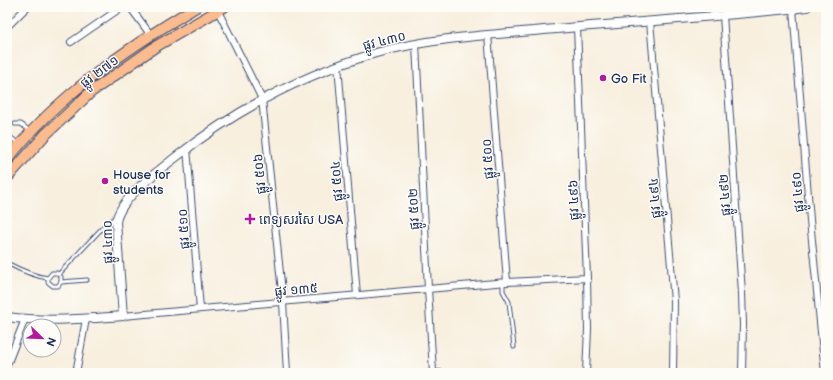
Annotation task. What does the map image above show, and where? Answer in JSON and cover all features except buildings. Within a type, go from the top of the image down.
[{"type":"main road","name":"ផ្លូវ ២៧១","points":[[7,160],[20,144],[83,83],[150,34],[196,7]]},
{"type":"main road","name":"ផ្លូវ ២៧១","points":[[7,178],[45,135],[91,92],[155,47],[219,8]]},
{"type":"street","points":[[7,27],[27,7]]},
{"type":"street","points":[[71,42],[122,7]]},
{"type":"street","points":[[130,7],[150,34]]},
{"type":"street","name":"ផ្លូវ ៤៣០","points":[[123,316],[116,222],[123,205],[148,179],[187,148],[224,122],[262,99],[299,80],[338,65],[376,53],[416,44],[488,34],[807,7]]},
{"type":"street","name":"ផ្លូវ ៥០៦","points":[[219,8],[262,99],[283,302],[287,373]]},
{"type":"street","name":"ផ្លូវ ៤៩០","points":[[792,9],[825,373]]},
{"type":"street","name":"ផ្លូវ ៤៩២","points":[[723,15],[742,292],[742,373]]},
{"type":"street","name":"ផ្លូវ ៤៩៤","points":[[650,21],[674,301],[673,373]]},
{"type":"street","name":"ផ្លូវ ៤៩៦","points":[[577,27],[587,278],[586,373]]},
{"type":"street","name":"ផ្លូវ ៥០០","points":[[488,34],[505,282]]},
{"type":"street","name":"ផ្លូវ ៥០២","points":[[416,44],[431,373]]},
{"type":"street","name":"ផ្លូវ ៥០៤","points":[[338,65],[357,295]]},
{"type":"street","name":"ផ្លូវ ៥១០","points":[[187,148],[200,309]]},
{"type":"street","name":"ផ្លូវ ១៣៥","points":[[62,319],[123,316],[505,282],[587,278]]},
{"type":"street","name":"ផ្លូវ ១៣៥","points":[[7,317],[22,319]]},
{"type":"street","points":[[76,373],[86,319]]},
{"type":"street","points":[[7,366],[22,325]]},
{"type":"street","points":[[431,373],[450,373]]},
{"type":"lane","points":[[15,124],[19,123],[32,132]]},
{"type":"lane","points":[[8,132],[10,137],[20,144]]},
{"type":"lane","points":[[59,274],[105,225],[117,217]]},
{"type":"lane","points":[[7,263],[23,271],[48,278]]},
{"type":"lane","points":[[48,278],[52,273],[59,274]]},
{"type":"lane","points":[[59,274],[61,277],[61,282]]},
{"type":"lane","points":[[48,278],[48,282],[53,286],[58,286],[61,282],[87,280]]},
{"type":"lane","points":[[505,282],[503,291],[509,302],[514,347]]},
{"type":"place","name":"Go Fit","points":[[603,78]]},
{"type":"place","name":"House for students","points":[[105,181]]},
{"type":"place","name":"ពេទ្យសរសៃ USA","points":[[250,219]]}]
